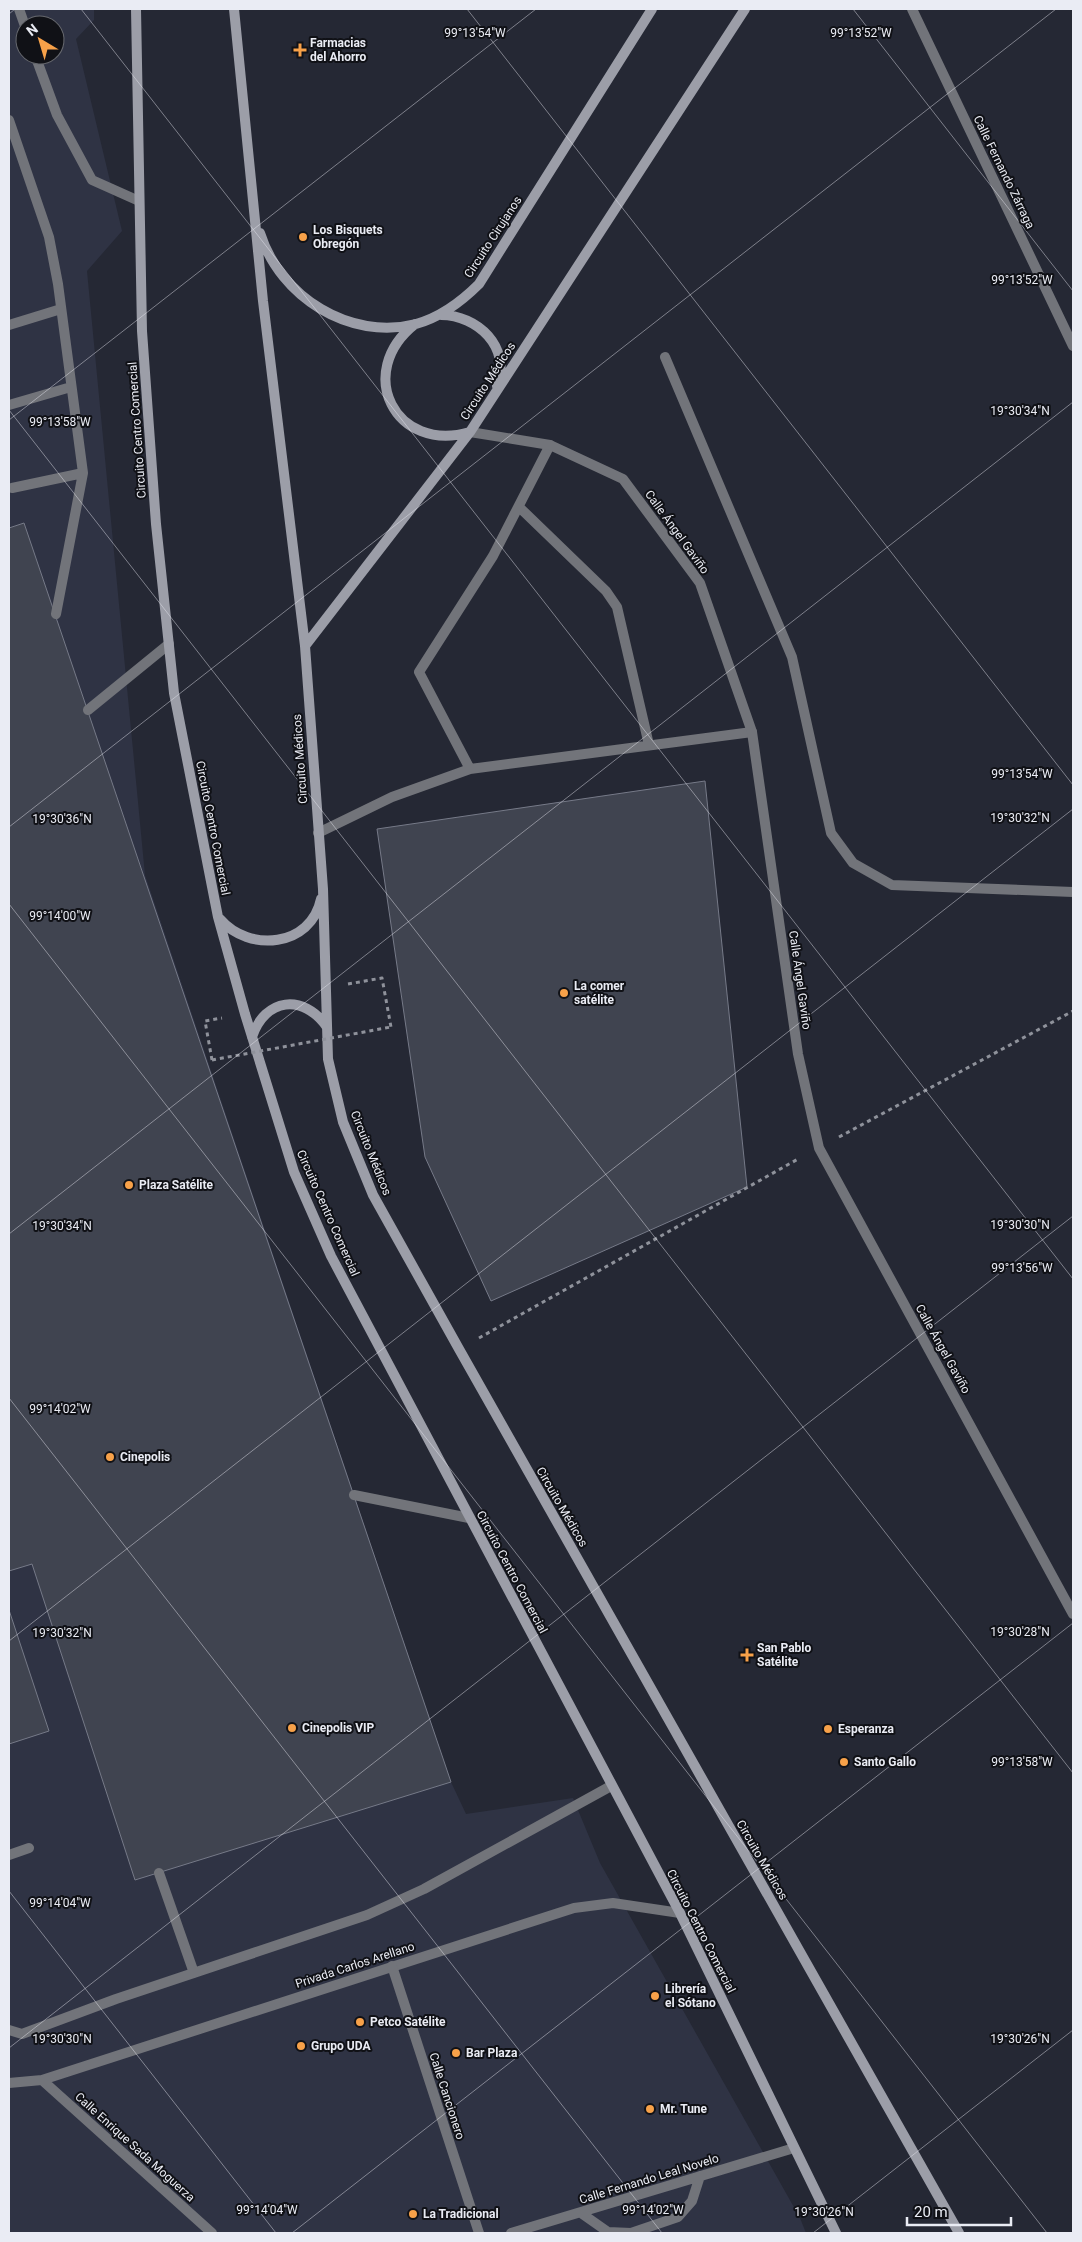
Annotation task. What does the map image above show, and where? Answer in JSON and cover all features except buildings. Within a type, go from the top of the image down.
[{"type":"main road","name":"Circuito Centro Comercial","points":[[136,9],[142,331],[156,524],[174,692],[218,917],[252,1037],[294,1172],[331,1256],[680,1913],[836,2233]]},
{"type":"main road","name":"Circuito Cirujanos","points":[[234,9],[255,217],[305,646]]},
{"type":"main road","name":"Circuito Cirujanos","points":[[255,217],[262,240],[277,266],[302,295],[322,310],[343,320],[367,326],[391,328],[416,324],[440,315],[461,302],[479,284],[652,9]]},
{"type":"main road","name":"Circuito Médicos","points":[[745,9],[470,432],[305,646],[323,889],[328,1059],[343,1122],[373,1195],[458,1350],[959,2233]]},
{"type":"main road","points":[[440,315],[454,315],[468,320],[480,327],[490,337],[497,351],[500,365],[500,379],[491,401]]},
{"type":"main road","points":[[416,324],[403,334],[394,346],[387,362],[385,378],[388,394],[394,409],[406,422],[420,432],[436,436],[453,437],[470,432]]},
{"type":"main road","points":[[218,917],[226,927],[238,935],[266,942],[280,940],[293,935],[304,926],[320,903],[323,889]]},
{"type":"main road","points":[[252,1037],[256,1024],[264,1014],[275,1007],[288,1004],[300,1005],[311,1009],[327,1027]]},
{"type":"street","name":"Calle Fernando Zárraga","points":[[912,9],[1073,346]]},
{"type":"street","points":[[39,65],[57,115],[92,180],[140,201]]},
{"type":"street","points":[[9,120],[12,144],[49,237],[61,309],[83,473],[56,614]]},
{"type":"street","points":[[9,325],[61,309]]},
{"type":"street","points":[[664,357],[792,657],[831,833],[853,863],[892,885],[1073,892]]},
{"type":"street","points":[[9,405],[71,387]]},
{"type":"street","name":"Calle Ángel Gaviño","points":[[470,432],[550,445],[623,479],[700,583],[752,732],[798,1054],[819,1148],[1073,1614]]},
{"type":"street","points":[[470,769],[419,672],[493,556],[550,445]]},
{"type":"street","points":[[12,488],[83,473]]},
{"type":"street","points":[[519,507],[606,591],[617,607],[649,745]]},
{"type":"street","points":[[88,710],[169,644]]},
{"type":"street","points":[[318,832],[392,797],[470,769],[752,732]]},
{"type":"street","points":[[354,1495],[470,1518]]},
{"type":"street","points":[[9,2030],[22,2034],[194,1973],[367,1915],[424,1889],[611,1786]]},
{"type":"street","points":[[9,1855],[29,1848]]},
{"type":"street","points":[[159,1873],[194,1973]]},
{"type":"street","name":"Privada Carlos Arellano","points":[[9,2083],[42,2080],[574,1908],[613,1903],[680,1913]]},
{"type":"street","name":"Calle Cancionero","points":[[392,1966],[479,2233]]},
{"type":"street","name":"Calle Enrique Sada Moguerza","points":[[42,2080],[212,2233]]},
{"type":"street","name":"Calle Fernando Leal Novelo","points":[[510,2233],[794,2148]]},
{"type":"street","points":[[581,2212],[608,2232],[632,2233],[678,2217],[692,2201],[700,2176]]},
{"type":"path","points":[[205,1021],[212,1060],[391,1027],[382,978],[326,988]]},
{"type":"path","points":[[458,1350],[819,1148],[1073,1011]]},
{"type":"shaded area","points":[[9,9],[94,9],[94,20],[76,39],[122,231],[87,271],[145,875],[451,1782],[466,1814],[573,1798],[600,1863],[800,2218],[806,2233],[9,2233]]},
{"type":"place","name":"Farmacias del Ahorro","points":[[300,50]]},
{"type":"place","name":"Los Bisquets Obregón","points":[[303,237]]},
{"type":"place","name":"La comer satélite","points":[[564,993]]},
{"type":"place","name":"Plaza Satélite","points":[[129,1185]]},
{"type":"place","name":"Cinepolis","points":[[110,1457]]},
{"type":"place","name":"San Pablo Satélite","points":[[747,1655]]},
{"type":"place","name":"Cinepolis VIP","points":[[292,1728]]},
{"type":"place","name":"Esperanza","points":[[828,1729]]},
{"type":"place","name":"Santo Gallo","points":[[844,1762]]},
{"type":"place","name":"Librería el Sótano","points":[[655,1996]]},
{"type":"place","name":"Petco Satélite","points":[[360,2022]]},
{"type":"place","name":"Grupo UDA","points":[[301,2046]]},
{"type":"place","name":"Bar Plaza","points":[[456,2053]]},
{"type":"place","name":"Mr. Tune","points":[[650,2109]]},
{"type":"place","name":"La Tradicional","points":[[413,2214]]}]
